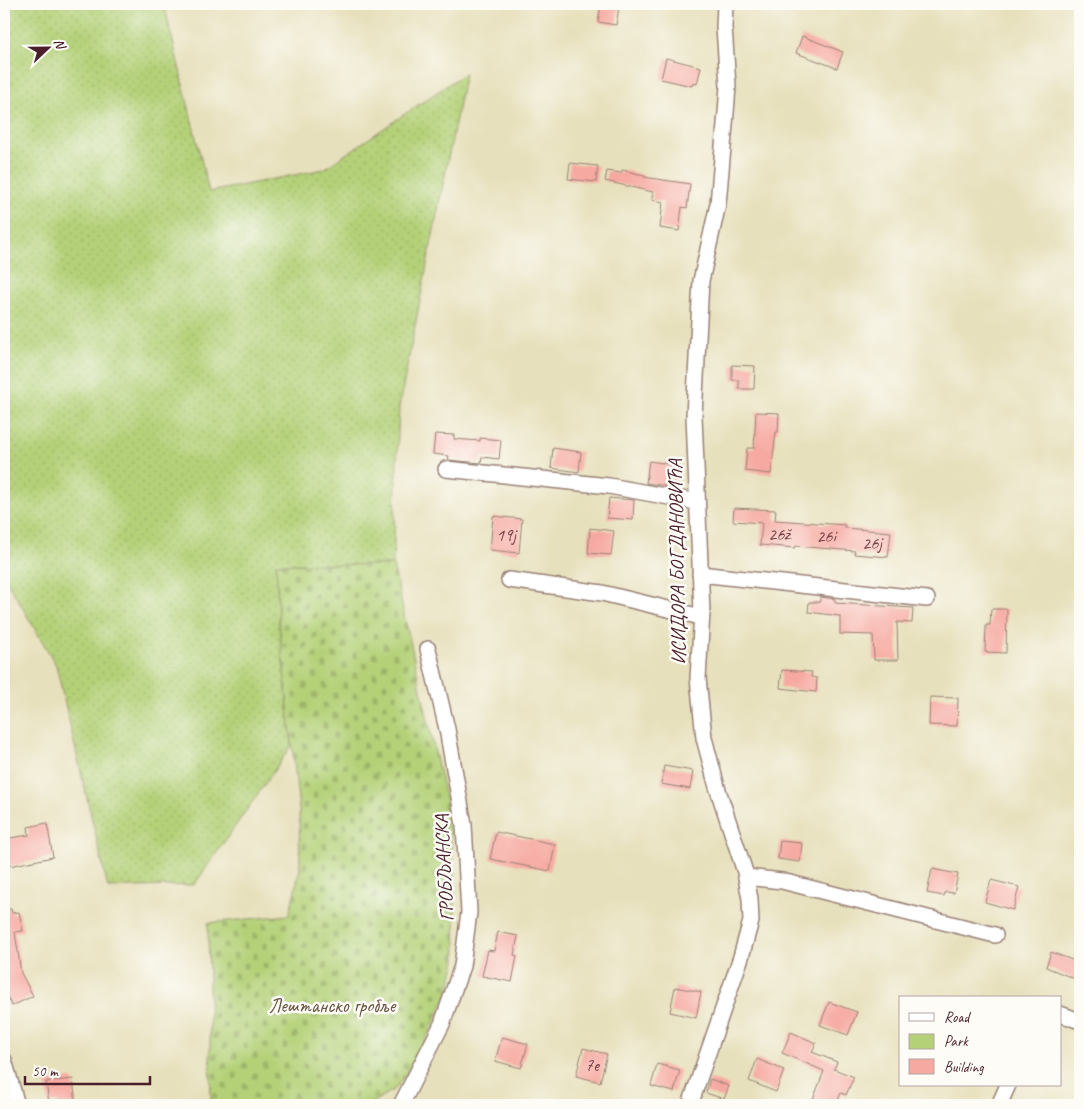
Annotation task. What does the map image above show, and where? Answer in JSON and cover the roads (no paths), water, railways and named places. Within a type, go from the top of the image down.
[{"type":"street","name":"ИСИДОРА БОГДАНОВИЋА","points":[[690,1105],[741,958],[751,921],[746,876],[717,787],[704,738],[698,678],[702,617],[694,416],[698,304],[701,280],[720,188],[728,86],[724,27],[726,4]]},
{"type":"street","points":[[446,469],[609,486],[697,502]]},
{"type":"street","points":[[700,574],[927,598]]},
{"type":"street","points":[[508,580],[602,593],[702,617]]},
{"type":"street","name":"ГРОБЉАНСКА","points":[[400,1104],[442,1024],[462,966],[469,912],[464,825],[447,729],[428,649]]},
{"type":"street","points":[[746,876],[782,881],[995,935]]},
{"type":"street","points":[[1062,1015],[1080,1021]]},
{"type":"street","points":[[4,1060],[17,1105]]},
{"type":"street","points":[[1000,1105],[1008,1086]]},
{"type":"park label","name":"Лештанско гробље","points":[[332,1005]]}]
